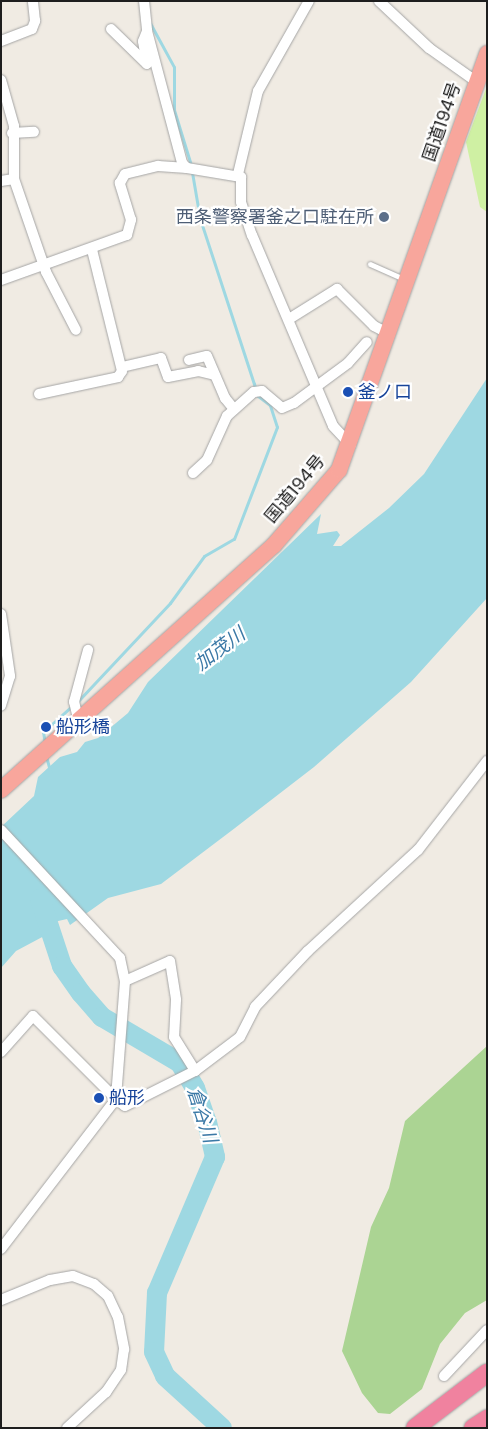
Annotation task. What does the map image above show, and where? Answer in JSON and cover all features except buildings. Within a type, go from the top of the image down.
[{"type":"highway","name":"国道194号","points":[[1,790],[79,723],[274,545],[340,470],[351,444],[388,333],[409,281],[487,54]]},
{"type":"highway","points":[[415,1428],[487,1373]]},
{"type":"highway","points":[[473,1428],[487,1419]]},
{"type":"street","points":[[1,41],[32,29],[35,21],[33,1]]},
{"type":"street","points":[[144,1],[147,31],[160,68],[175,147],[187,168]]},
{"type":"street","points":[[310,1],[258,91],[238,174],[252,235],[289,318],[333,426],[351,444]]},
{"type":"street","points":[[379,1],[429,48],[477,82]]},
{"type":"street","points":[[111,29],[147,64],[143,41],[147,31]]},
{"type":"street","points":[[1,80],[14,126],[12,133],[14,179],[44,267],[76,330]]},
{"type":"street","points":[[12,133],[34,132]]},
{"type":"street","points":[[1,280],[92,250],[129,232],[131,220],[120,183],[125,174],[158,166],[238,174]]},
{"type":"street","points":[[1,181],[14,179]]},
{"type":"street","points":[[39,394],[118,377],[122,367],[92,250]]},
{"type":"street","points":[[289,318],[337,289],[374,326],[388,333]]},
{"type":"street","points":[[193,473],[207,460],[234,409],[254,392],[262,391],[282,408],[317,386],[348,363],[366,342]]},
{"type":"street","points":[[189,360],[207,356],[234,409]]},
{"type":"street","points":[[122,367],[161,358],[168,377],[198,371],[215,375]]},
{"type":"street","points":[[1,614],[10,676],[1,706]]},
{"type":"street","points":[[79,723],[74,702],[88,650]]},
{"type":"street","points":[[1,1052],[33,1016],[125,1106],[196,1071],[240,1037],[255,1007],[308,951],[418,850],[487,760]]},
{"type":"street","points":[[1,830],[106,939],[122,962],[125,981],[116,1099],[1,1249]]},
{"type":"street","points":[[125,981],[170,961],[176,992],[174,1037],[196,1071]]},
{"type":"street","points":[[1,1300],[50,1280],[73,1276],[94,1284],[108,1296],[118,1317],[124,1349],[121,1370],[106,1392],[67,1428]]},
{"type":"street","points":[[444,1376],[487,1330]]},
{"type":"lane","points":[[370,264],[409,281]]},
{"type":"green space","points":[[487,86],[487,212],[480,207],[466,142]]},
{"type":"green space","points":[[487,1046],[487,1300],[465,1313],[440,1344],[422,1389],[390,1414],[378,1413],[362,1393],[342,1351],[371,1227],[389,1188],[405,1121]]},
{"type":"water","name":"加茂川","points":[[487,378],[487,598],[411,682],[314,767],[235,828],[161,884],[108,898],[70,925],[67,919],[45,924],[46,935],[16,951],[1,968],[1,827],[34,796],[38,777],[60,757],[77,752],[85,742],[98,738],[128,713],[148,682],[321,514],[317,534],[337,531],[340,535],[333,546],[341,546],[389,508],[424,474]]},
{"type":"waterway","points":[[150,23],[174,67],[174,110],[191,165]]},
{"type":"waterway","points":[[79,700],[170,603],[204,556],[234,539],[277,427],[270,405],[258,396],[200,219],[192,172]]},
{"type":"waterway","points":[[45,744],[43,732],[72,706]]},
{"type":"waterway","points":[[46,756],[50,771]]},
{"type":"waterway","name":"倉谷川","points":[[40,899],[62,966],[81,993],[102,1017],[180,1063],[195,1088],[207,1122],[215,1157],[157,1293],[154,1352],[165,1376],[222,1428]]},
{"type":"place","name":"西条警察署釜之口駐在所","points":[[384,217]]},
{"type":"place","name":"釜ノ口","points":[[348,392]]},
{"type":"place","name":"船形橋","points":[[46,727]]},
{"type":"place","name":"船形","points":[[99,1098]]}]
